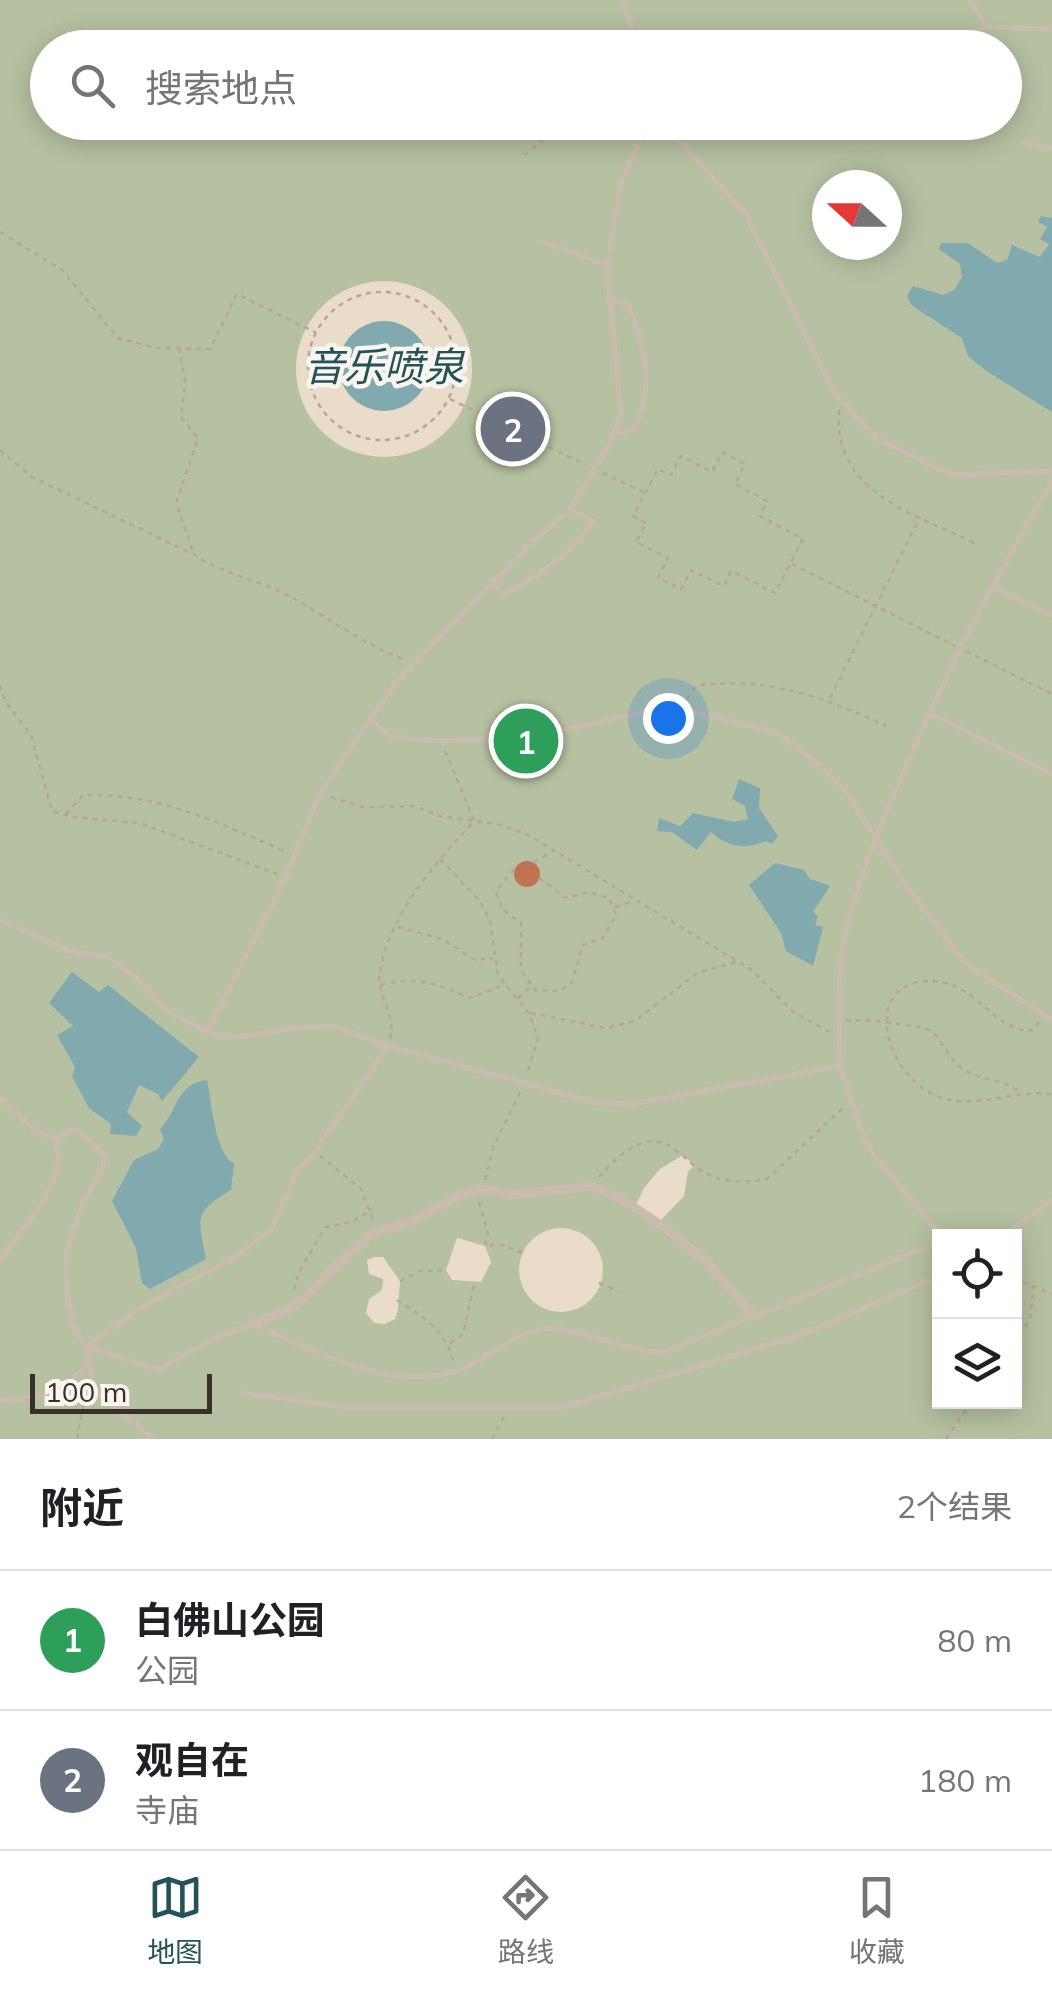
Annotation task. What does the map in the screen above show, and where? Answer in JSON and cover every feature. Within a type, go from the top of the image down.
[{"type":"street","points":[[252,1324],[295,1306],[372,1234],[411,1222],[460,1195],[482,1188],[513,1195],[592,1186],[622,1199],[665,1228],[708,1263],[753,1315]]},
{"type":"lane","points":[[622,0],[633,30]]},
{"type":"lane","points":[[970,0],[987,27]]},
{"type":"lane","points":[[978,30],[1052,29]]},
{"type":"lane","points":[[207,1032],[285,877],[320,794],[370,720],[414,663],[492,581],[570,510],[596,470],[620,416],[607,266],[621,182],[640,140]]},
{"type":"lane","points":[[678,140],[745,214],[840,398],[876,438],[952,475],[1052,471]]},
{"type":"lane","points":[[1025,142],[1052,149]]},
{"type":"lane","points":[[540,241],[607,266]]},
{"type":"lane","points":[[609,302],[628,304],[642,339],[648,373],[644,411],[634,430],[614,432]]},
{"type":"lane","points":[[932,1229],[867,1146],[850,1101],[840,1066],[845,933],[876,839],[929,713],[991,586],[1052,482]]},
{"type":"lane","points":[[492,581],[502,594],[550,567],[577,544],[593,521],[570,510]]},
{"type":"lane","points":[[991,586],[1052,615]]},
{"type":"lane","points":[[370,720],[392,737],[441,741],[532,737],[671,706],[775,732],[813,759],[847,793],[964,963],[1052,1020]]},
{"type":"lane","points":[[929,713],[1052,774]]},
{"type":"lane","points":[[0,920],[75,953],[107,956],[137,978],[166,1011],[207,1032],[231,1038],[308,1026],[337,1027],[388,1046],[593,1102],[632,1104],[840,1066]]},
{"type":"lane","points":[[86,1346],[147,1304],[232,1259],[272,1229],[297,1170],[314,1153],[388,1046]]},
{"type":"lane","points":[[0,1098],[37,1132],[56,1139],[76,1129],[103,1152],[104,1166],[82,1204],[66,1251],[70,1312],[74,1328],[86,1346],[95,1391],[154,1439]]},
{"type":"lane","points":[[0,1260],[50,1187],[62,1158],[56,1139]]},
{"type":"lane","points":[[1013,1229],[1052,1200]]},
{"type":"lane","points":[[86,1346],[158,1370],[215,1338],[252,1324],[390,1377],[456,1372],[531,1330],[550,1328],[639,1352],[664,1352],[932,1242]]},
{"type":"lane","points":[[242,1393],[344,1407],[566,1407],[800,1336],[932,1279]]},
{"type":"lane","points":[[0,1400],[35,1399],[60,1390],[90,1366]]},
{"type":"path","points":[[524,155],[543,140]]},
{"type":"path","points":[[0,232],[62,270],[118,338],[157,348],[210,349],[237,294],[316,332]]},
{"type":"path","points":[[390,292],[424,304],[442,321],[453,343],[456,368],[448,398],[421,430],[398,439],[374,440],[350,434],[330,420],[315,400],[308,376],[316,332],[333,310],[354,297],[390,292]]},
{"type":"path","points":[[178,347],[185,381],[181,417],[198,438],[176,503],[195,555]]},
{"type":"path","points":[[448,398],[645,494]]},
{"type":"path","points":[[840,398],[837,432],[846,462],[872,492],[976,544]]},
{"type":"path","points":[[0,450],[32,477],[195,555],[216,570],[232,571],[284,593],[349,628],[370,647],[414,663]]},
{"type":"path","points":[[722,452],[745,464],[735,484],[768,501],[760,516],[803,538],[776,593],[731,571],[724,586],[691,570],[681,590],[658,578],[668,558],[636,542],[646,522],[633,516],[645,494],[658,469],[671,476],[681,456],[712,472],[722,452]]},
{"type":"path","points":[[829,699],[920,516]]},
{"type":"path","points":[[790,564],[1052,694]]},
{"type":"path","points":[[0,684],[5,701],[31,735],[52,811],[140,823],[285,877]]},
{"type":"path","points":[[681,709],[696,686],[772,686],[829,699],[886,726]]},
{"type":"path","points":[[441,741],[474,821]]},
{"type":"path","points":[[66,815],[83,794],[154,800],[182,806],[294,856]]},
{"type":"path","points":[[320,794],[363,807],[415,806],[439,816],[502,825],[553,851],[752,970],[793,1012],[840,1036]]},
{"type":"path","points":[[388,1046],[394,1024],[380,986],[380,971],[397,927],[440,859],[474,821]]},
{"type":"path","points":[[534,862],[553,851]]},
{"type":"path","points":[[440,859],[480,901],[490,920],[494,958],[506,984],[530,1013],[538,1038],[524,1083],[494,1145],[477,1208],[488,1233],[485,1246],[498,1244],[524,1253]]},
{"type":"path","points":[[514,869],[496,891],[502,909],[520,923],[522,970],[531,986],[560,992],[572,982],[583,945],[603,938],[610,930],[614,908]]},
{"type":"path","points":[[539,878],[566,898],[600,894],[614,908]]},
{"type":"path","points":[[614,908],[634,901]]},
{"type":"path","points":[[397,927],[442,939],[475,960],[494,958]]},
{"type":"path","points":[[530,1013],[541,1012],[604,1028],[636,1021],[697,973],[738,962]]},
{"type":"path","points":[[380,986],[405,979],[428,981],[470,998],[506,984]]},
{"type":"path","points":[[1044,1015],[1034,1030],[1024,1032],[1004,1024],[969,991],[924,981],[902,992],[889,1008],[886,1045],[897,1064],[936,1096],[984,1102],[1021,1092],[1052,1094]]},
{"type":"path","points":[[518,998],[531,986]]},
{"type":"path","points":[[840,1022],[873,1018],[886,1026],[913,1024],[930,1030],[966,1072],[999,1078],[1021,1092]]},
{"type":"path","points":[[592,1186],[610,1164],[650,1140],[668,1144],[701,1171],[722,1180],[768,1179],[850,1101]]},
{"type":"path","points":[[314,1153],[346,1173],[372,1209],[372,1234]]},
{"type":"path","points":[[295,1306],[294,1284],[325,1227],[352,1222],[372,1209]]},
{"type":"path","points":[[400,1281],[420,1272],[446,1270]]},
{"type":"path","points":[[1022,1281],[1052,1294]]},
{"type":"path","points":[[599,1283],[618,1291]]},
{"type":"path","points":[[448,1344],[463,1334],[474,1284]]},
{"type":"path","points":[[1022,1332],[1030,1319],[1033,1286]]},
{"type":"path","points":[[398,1300],[424,1315],[448,1344],[456,1372]]},
{"type":"path","points":[[78,1439],[90,1366]]},
{"type":"path","points":[[946,1439],[967,1409]]},
{"type":"path","points":[[492,1439],[507,1410]]},
{"type":"green space","points":[[0,0],[1052,0],[1052,1439],[0,1439]]},
{"type":"shaded area","points":[[384,281],[418,287],[446,307],[466,335],[472,369],[466,403],[446,431],[418,451],[384,457],[350,451],[322,431],[302,403],[296,369],[302,335],[322,307],[350,287]]},
{"type":"shaded area","points":[[683,1155],[694,1165],[688,1172],[684,1196],[658,1223],[635,1207],[660,1169]]},
{"type":"shaded area","points":[[561,1228],[577,1231],[591,1240],[600,1254],[600,1286],[591,1300],[577,1309],[561,1312],[545,1309],[531,1300],[522,1286],[519,1270],[522,1254],[531,1240],[545,1231]]},
{"type":"shaded area","points":[[457,1238],[485,1246],[491,1262],[481,1282],[452,1280],[446,1270]]},
{"type":"shaded area","points":[[383,1257],[400,1281],[395,1319],[385,1324],[374,1323],[366,1313],[369,1299],[382,1290],[383,1279],[369,1274],[367,1260]]},
{"type":"water","points":[[1041,216],[1052,218],[1052,412],[985,370],[968,356],[962,338],[911,305],[907,296],[913,286],[943,295],[954,290],[962,277],[960,264],[939,249],[941,243],[968,243],[997,263],[1007,260],[1012,245],[1040,257],[1049,244],[1040,239],[1047,227],[1038,222]]},
{"type":"water","name":"音乐喷泉","points":[[384,321],[401,324],[416,334],[426,349],[426,383],[416,398],[401,408],[384,411],[367,408],[352,398],[342,383],[339,366],[342,349],[352,334],[367,324]]},
{"type":"water","points":[[739,779],[760,788],[759,808],[778,836],[772,844],[766,841],[737,846],[711,832],[697,850],[672,832],[657,831],[659,818],[680,826],[693,813],[734,822],[748,819],[745,806],[732,799]]},
{"type":"water","points":[[775,863],[804,870],[810,879],[830,886],[813,912],[818,916],[815,925],[823,927],[813,966],[786,951],[781,933],[749,885]]},
{"type":"water","points":[[72,972],[99,992],[108,985],[199,1057],[162,1101],[158,1094],[139,1085],[127,1112],[142,1126],[136,1136],[110,1134],[111,1124],[89,1108],[72,1076],[75,1067],[57,1035],[73,1026],[49,1003]]},
{"type":"water","points":[[207,1080],[218,1138],[234,1164],[231,1190],[201,1217],[206,1259],[150,1289],[142,1283],[136,1248],[112,1201],[134,1160],[158,1149],[164,1139],[160,1129],[184,1092]]},
{"type":"building","points":[[527,861],[536,865],[540,874],[536,883],[527,887],[518,883],[514,874],[518,865]]},
{"type":"place","name":"观自在","points":[[513,429]]},
{"type":"place","name":"白佛山公园","points":[[526,741]]}]
